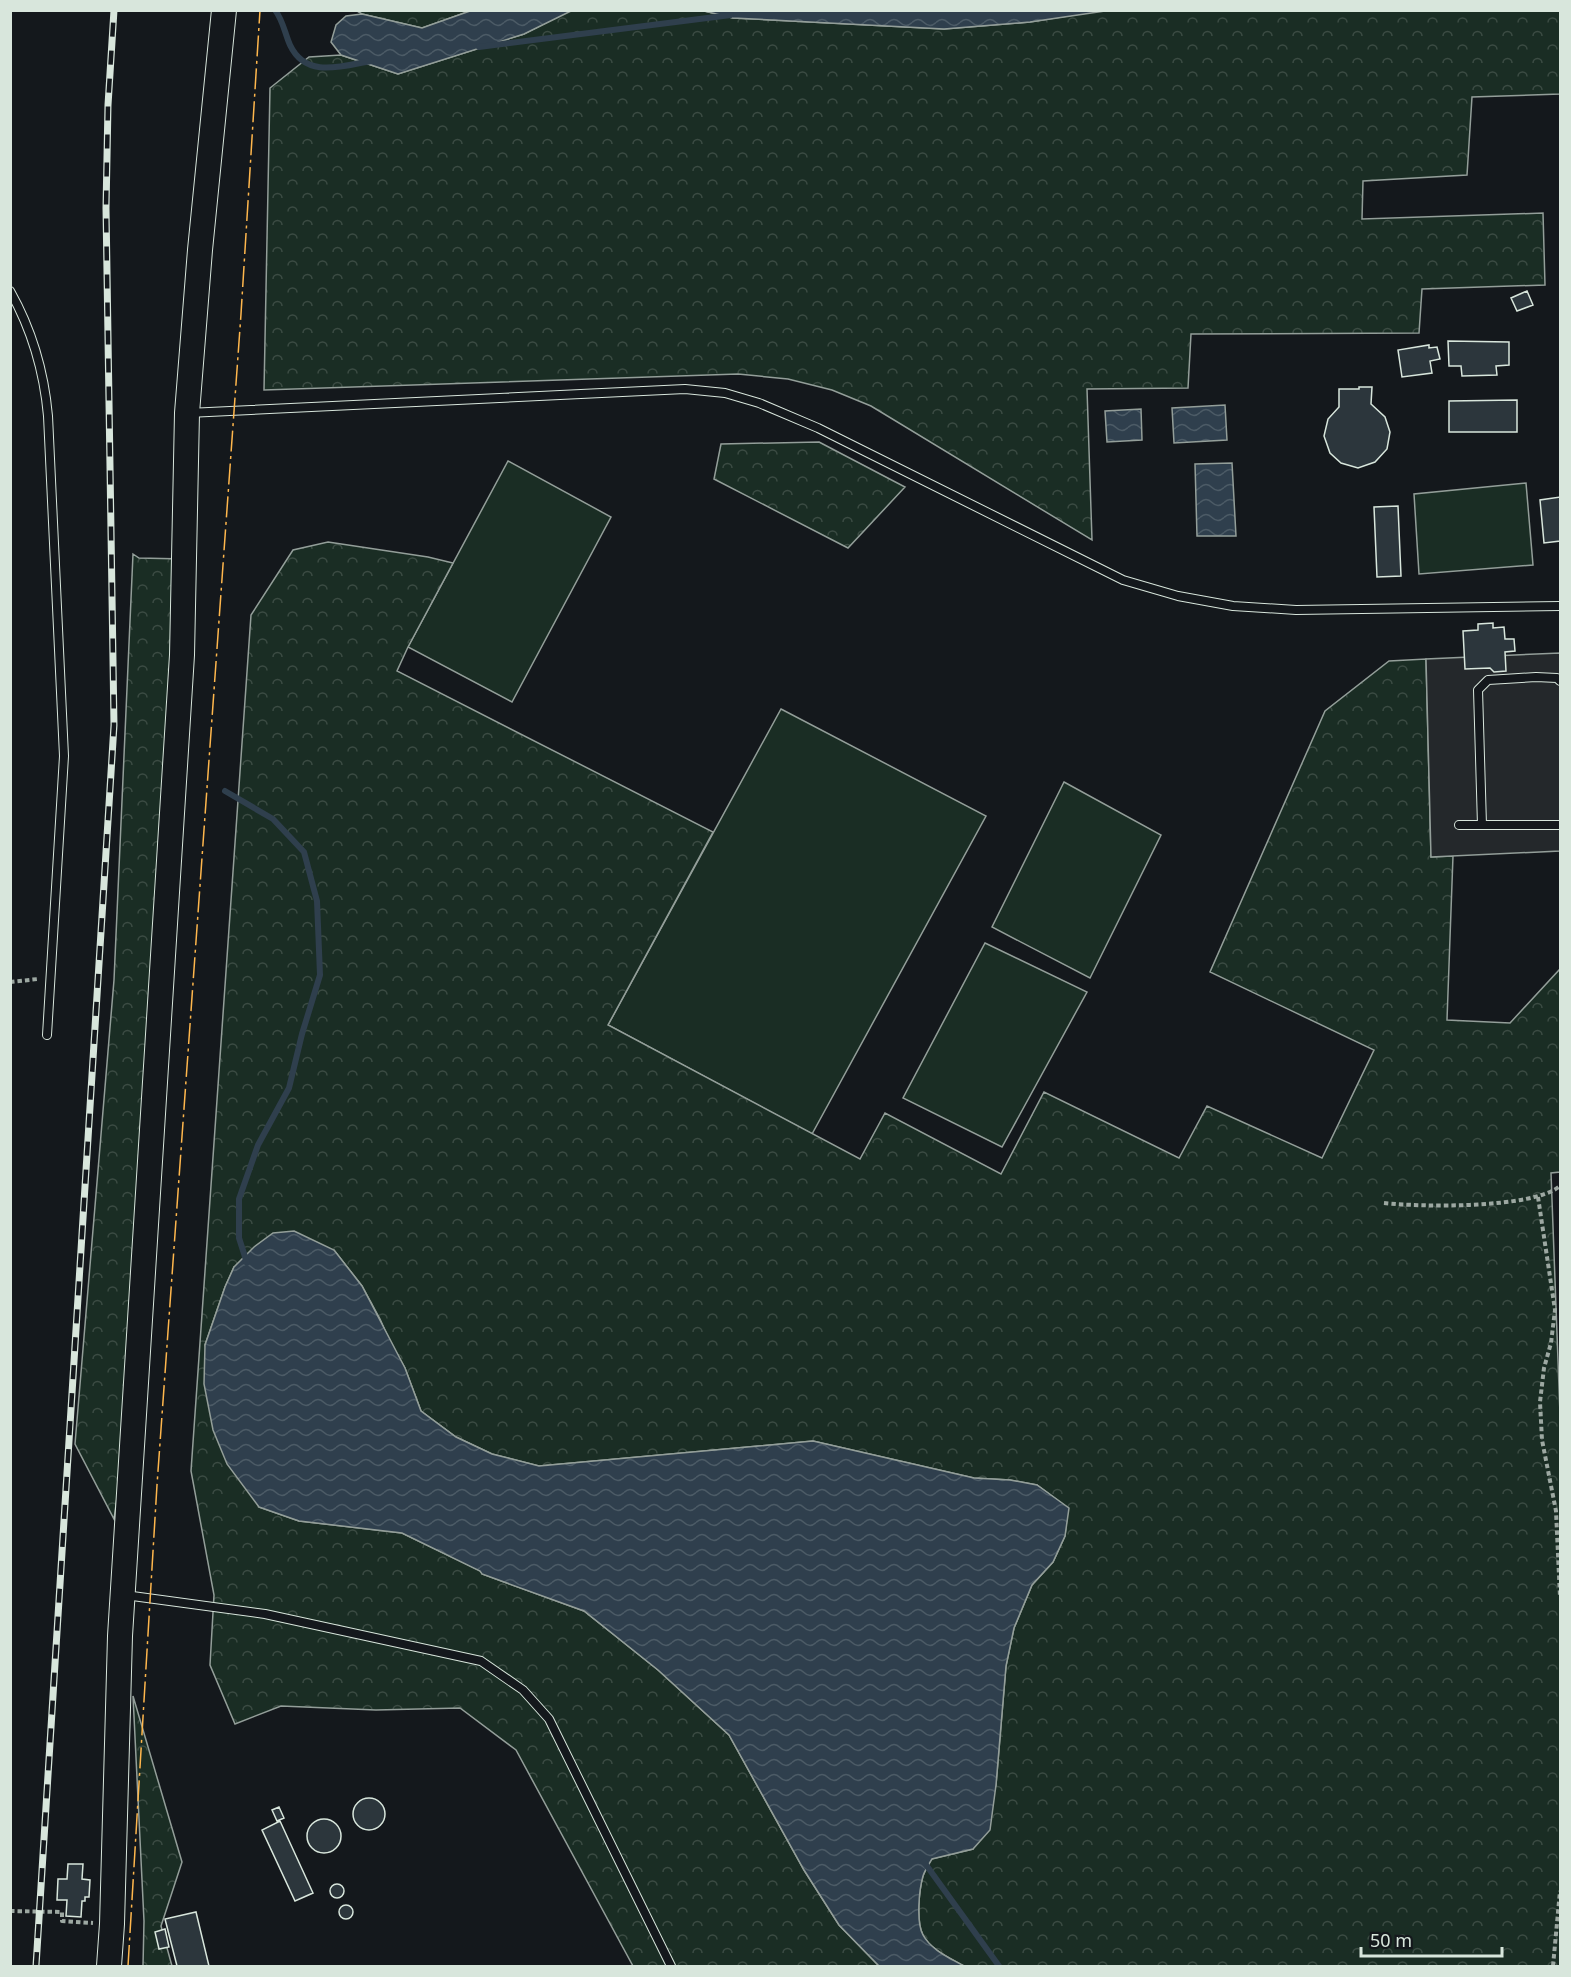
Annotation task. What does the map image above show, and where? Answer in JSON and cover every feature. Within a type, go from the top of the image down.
[{"type":"street","points":[[109,1966],[123,1594],[181,667],[187,413],[200,250],[224,10]]},
{"type":"lane","points":[[10,291],[25,320],[39,360],[48,416],[64,756],[47,1035]]},
{"type":"lane","points":[[187,413],[685,389],[725,393],[759,403],[818,428],[1122,580],[1178,596],[1233,606],[1296,610],[1560,606]]},
{"type":"lane","points":[[1482,825],[1478,690],[1488,680],[1536,677],[1557,678],[1560,681]]},
{"type":"lane","points":[[1459,825],[1560,825]]},
{"type":"lane","points":[[123,1594],[264,1614],[481,1661],[523,1690],[549,1719],[671,1966]]},
{"type":"path","points":[[10,982],[50,978]]},
{"type":"path","points":[[1384,1203],[1408,1206],[1450,1204],[1470,1206],[1538,1197],[1555,1191],[1560,1186]]},
{"type":"path","points":[[1538,1197],[1555,1310],[1540,1402],[1542,1440],[1556,1511],[1560,1597]]},
{"type":"path","points":[[1553,1966],[1560,1891]]},
{"type":"path","points":[[10,1911],[62,1912],[62,1921],[112,1923]]},
{"type":"green space","points":[[571,10],[704,11],[733,18],[944,29],[1030,22],[1105,10],[1560,11],[1560,94],[1472,97],[1467,175],[1363,181],[1362,219],[1543,213],[1545,285],[1422,289],[1419,333],[1191,334],[1188,388],[1087,389],[1092,540],[871,406],[832,390],[788,379],[738,374],[264,390],[270,88],[309,57],[341,55],[398,74],[524,34]]},
{"type":"green space","points":[[357,11],[470,11],[422,28]]},
{"type":"green space","points":[[819,442],[905,487],[848,548],[714,479],[721,444]]},
{"type":"green space","points":[[508,461],[611,517],[512,702],[408,647]]},
{"type":"green space","points":[[1526,483],[1533,565],[1419,574],[1414,494]]},
{"type":"green space","points":[[328,542],[453,563],[397,671],[713,832],[608,1025],[860,1159],[885,1113],[1001,1174],[1044,1092],[1179,1158],[1207,1106],[1322,1158],[1374,1050],[1210,972],[1325,711],[1389,661],[1426,659],[1431,857],[1453,856],[1447,1020],[1510,1023],[1560,969],[1560,1172],[1551,1173],[1560,1414],[1560,1966],[964,1966],[947,1957],[926,1940],[921,1929],[919,1906],[923,1876],[931,1859],[973,1849],[996,1785],[1006,1666],[1014,1628],[1032,1585],[1053,1562],[1065,1536],[1068,1508],[1037,1485],[1010,1480],[974,1478],[813,1441],[539,1466],[492,1454],[456,1437],[421,1411],[405,1368],[380,1319],[362,1286],[334,1250],[234,1267],[205,1345],[259,1507],[299,1521],[402,1533],[481,1571],[482,1574],[584,1611],[658,1670],[729,1735],[804,1870],[839,1925],[879,1966],[633,1966],[516,1750],[460,1708],[376,1710],[281,1706],[235,1724],[210,1665],[214,1595],[191,1471],[251,615],[293,550]]},
{"type":"green space","points":[[133,554],[139,558],[184,559],[121,1469],[114,1519],[75,1444],[114,980]]},
{"type":"green space","points":[[781,709],[986,816],[812,1134],[608,1025]]},
{"type":"green space","points":[[1064,782],[1161,835],[1090,978],[992,927]]},
{"type":"green space","points":[[985,943],[1087,992],[1002,1147],[903,1098]]},
{"type":"green space","points":[[133,1696],[182,1862],[161,1926],[172,1966],[143,1966],[144,1921]]},
{"type":"shaded area","points":[[1560,653],[1560,851],[1431,857],[1426,659]]},
{"type":"water","points":[[470,11],[571,11],[524,34],[398,74],[341,55],[331,42],[336,25],[346,16],[362,14],[422,28]]},
{"type":"water","points":[[704,11],[1105,11],[1030,22],[944,29],[733,18]]},
{"type":"water","points":[[1225,405],[1227,440],[1174,443],[1172,408]]},
{"type":"water","points":[[1141,409],[1142,440],[1107,442],[1105,411]]},
{"type":"water","points":[[1232,463],[1236,536],[1197,536],[1195,464]]},
{"type":"water","points":[[294,1231],[334,1250],[362,1286],[405,1368],[421,1411],[456,1437],[492,1454],[539,1466],[813,1441],[974,1478],[1010,1480],[1037,1485],[1069,1508],[1065,1536],[1053,1562],[1032,1585],[1014,1628],[1006,1666],[990,1830],[973,1849],[932,1859],[922,1882],[919,1914],[923,1935],[936,1949],[964,1966],[879,1966],[839,1925],[804,1870],[729,1735],[658,1670],[584,1611],[482,1574],[402,1533],[299,1521],[259,1507],[227,1464],[213,1430],[204,1384],[205,1345],[234,1267],[254,1247],[273,1233]]},
{"type":"building","points":[[1527,291],[1533,305],[1517,311],[1511,298]]},
{"type":"building","points":[[1448,341],[1509,342],[1509,365],[1496,366],[1497,375],[1462,376],[1461,366],[1449,366]]},
{"type":"building","points":[[1429,345],[1429,348],[1437,347],[1440,359],[1430,361],[1432,373],[1402,377],[1398,350]]},
{"type":"building","points":[[1359,387],[1372,387],[1371,404],[1385,417],[1390,432],[1387,449],[1375,462],[1358,468],[1341,463],[1330,453],[1324,436],[1328,419],[1339,407],[1339,389],[1359,389]]},
{"type":"building","points":[[1517,400],[1517,432],[1449,432],[1449,401]]},
{"type":"building","points":[[1560,497],[1560,541],[1544,543],[1540,500]]},
{"type":"building","points":[[1398,506],[1401,576],[1377,577],[1374,507]]},
{"type":"building","points":[[1493,623],[1493,628],[1504,627],[1505,639],[1514,639],[1515,651],[1505,652],[1506,671],[1494,672],[1490,668],[1465,669],[1463,631],[1478,630],[1478,624]]},
{"type":"building","points":[[369,1798],[381,1802],[385,1814],[381,1826],[369,1830],[357,1826],[353,1814],[357,1802]]},
{"type":"building","points":[[279,1807],[284,1818],[277,1821],[272,1810]]},
{"type":"building","points":[[324,1819],[336,1824],[341,1836],[336,1848],[324,1853],[312,1848],[307,1836],[312,1824]]},
{"type":"building","points":[[280,1821],[313,1893],[295,1901],[262,1830]]},
{"type":"building","points":[[68,1864],[83,1864],[82,1879],[90,1880],[89,1897],[85,1897],[85,1901],[82,1901],[81,1917],[66,1916],[67,1900],[57,1900],[58,1879],[67,1879]]},
{"type":"building","points":[[334,1884],[340,1884],[344,1891],[340,1898],[334,1898],[330,1894],[330,1888]]},
{"type":"building","points":[[343,1905],[349,1905],[353,1912],[349,1919],[343,1919],[339,1915],[339,1909]]},
{"type":"building","points":[[196,1912],[209,1966],[177,1966],[165,1919]]},
{"type":"building","points":[[165,1929],[169,1947],[159,1949],[155,1932]]},
{"type":"waterway","points":[[275,10],[290,45],[305,63],[326,68],[371,61]]},
{"type":"waterway","points":[[479,47],[731,15]]},
{"type":"waterway","points":[[225,791],[273,819],[304,852],[317,901],[320,975],[289,1088],[258,1145],[239,1199],[239,1238],[247,1263]]},
{"type":"waterway","points":[[924,1862],[999,1966]]},
{"type":"railway","points":[[36,1966],[114,725],[106,208],[108,105],[114,10]]},
{"type":"power","points":[[128,1966],[157,1485],[241,314],[260,10]]}]
